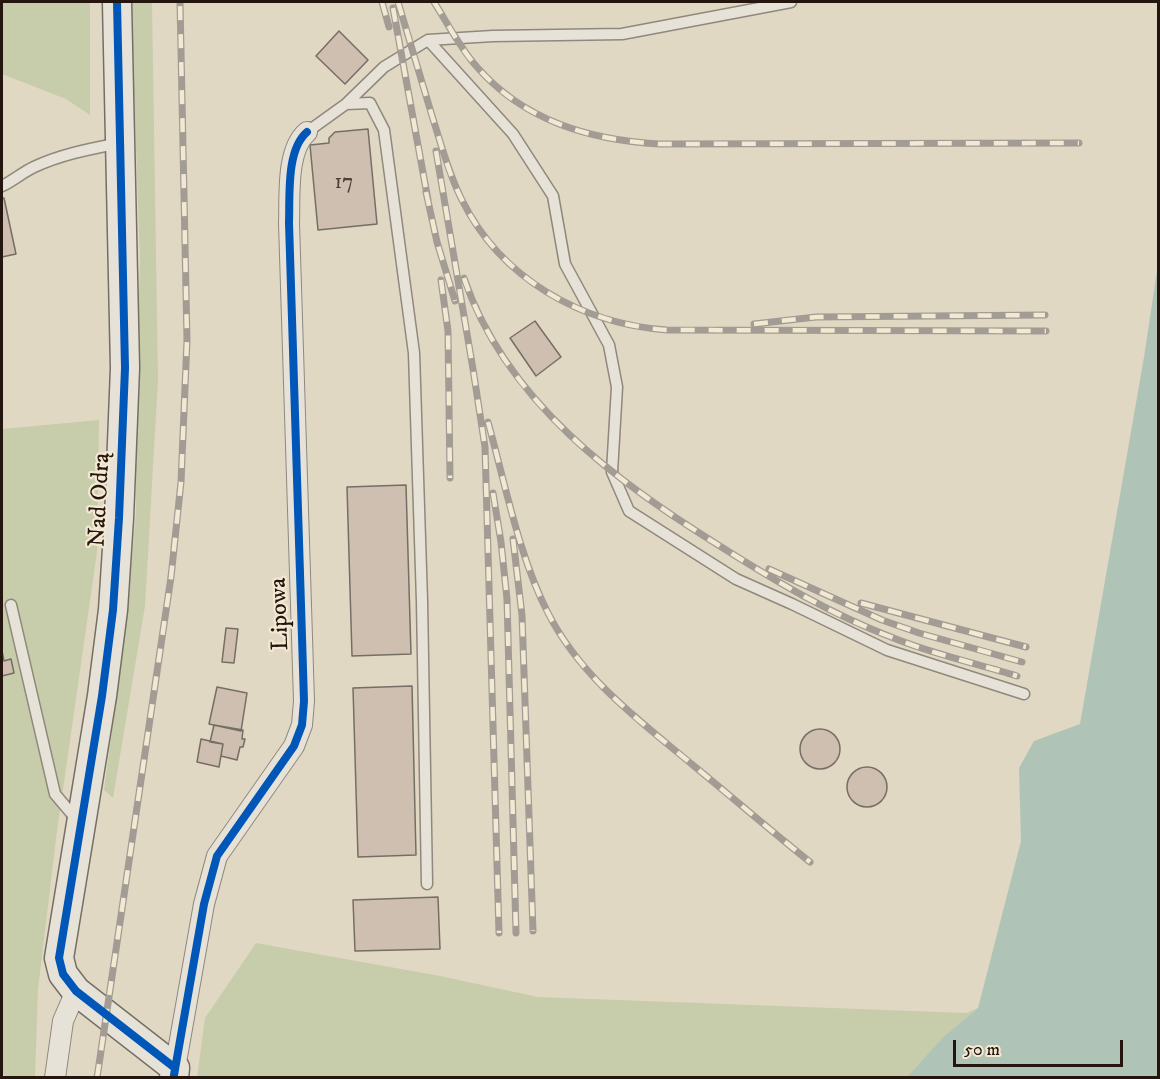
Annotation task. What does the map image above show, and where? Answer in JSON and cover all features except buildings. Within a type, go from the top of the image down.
[{"type":"street","name":"Nad Odrą","points":[[76,991],[63,974],[59,958],[107,654],[119,518],[124,379],[117,2]]},
{"type":"street","name":"Lipowa","points":[[76,991],[175,1073],[204,904],[218,856],[288,756],[302,724],[304,701],[289,223],[293,154],[299,139],[307,132]]},
{"type":"street","points":[[55,1077],[63,1021],[76,991]]},
{"type":"lane","points":[[307,132],[346,104],[384,67],[428,40],[493,36],[622,34],[791,2]]},
{"type":"lane","points":[[428,40],[513,134],[553,195],[565,264],[609,345],[617,387],[612,472],[629,511],[736,579],[887,650],[1024,694]]},
{"type":"lane","points":[[346,104],[370,103],[384,130],[414,353],[427,884]]},
{"type":"lane","points":[[2,186],[31,168],[54,159],[81,150],[120,143]]},
{"type":"lane","points":[[11,605],[55,794],[81,824]]},
{"type":"green space","points":[[2,2],[90,2],[90,115],[66,99],[2,74]]},
{"type":"green space","points":[[131,2],[152,2],[158,380],[145,606],[113,798],[104,790],[125,633],[136,513],[136,388],[140,261]]},
{"type":"green space","points":[[99,420],[97,552],[57,831],[38,989],[35,1077],[7,1077],[2,1074],[2,429]]},
{"type":"green space","points":[[256,943],[440,976],[538,997],[966,1013],[978,1008],[943,1037],[907,1077],[197,1078],[205,1018]]},
{"type":"shaded area","points":[[1158,264],[1158,1077],[907,1077],[943,1037],[978,1008],[1021,841],[1019,768],[1034,741],[1080,724]]},
{"type":"railway","points":[[97,1078],[171,577],[181,482],[187,340],[180,2]]},
{"type":"railway","points":[[382,2],[389,27]]},
{"type":"railway","points":[[398,2],[446,161],[462,200],[479,228],[499,253],[547,292],[575,307],[635,326],[667,330],[1046,331]]},
{"type":"railway","points":[[434,2],[465,52],[495,86],[537,114],[583,132],[608,138],[659,144],[1079,143]]},
{"type":"railway","points":[[393,8],[428,200]]},
{"type":"railway","points":[[436,151],[485,447],[499,933]]},
{"type":"railway","points":[[426,192],[437,242],[455,301]]},
{"type":"railway","points":[[464,278],[483,322],[507,363],[536,401],[570,435],[644,495],[683,523],[764,573],[847,618],[922,648],[1017,676]]},
{"type":"railway","points":[[441,280],[448,331],[450,478]]},
{"type":"railway","points":[[754,324],[816,317],[1045,315]]},
{"type":"railway","points":[[488,422],[529,568],[548,613],[577,658],[594,678],[633,715],[810,862]]},
{"type":"railway","points":[[493,493],[507,599],[516,933]]},
{"type":"railway","points":[[513,539],[522,615],[533,931]]},
{"type":"railway","points":[[769,569],[882,620],[919,633],[1022,662]]},
{"type":"railway","points":[[861,603],[1026,647]]},
{"type":"cycle path","points":[[117,2],[125,368],[119,518],[113,610],[102,696],[59,958],[63,974],[76,991],[175,1068]]},
{"type":"cycle path","points":[[174,1075],[204,904],[217,856],[294,746],[302,725],[304,701],[289,223],[292,162],[295,150],[307,132]]}]
